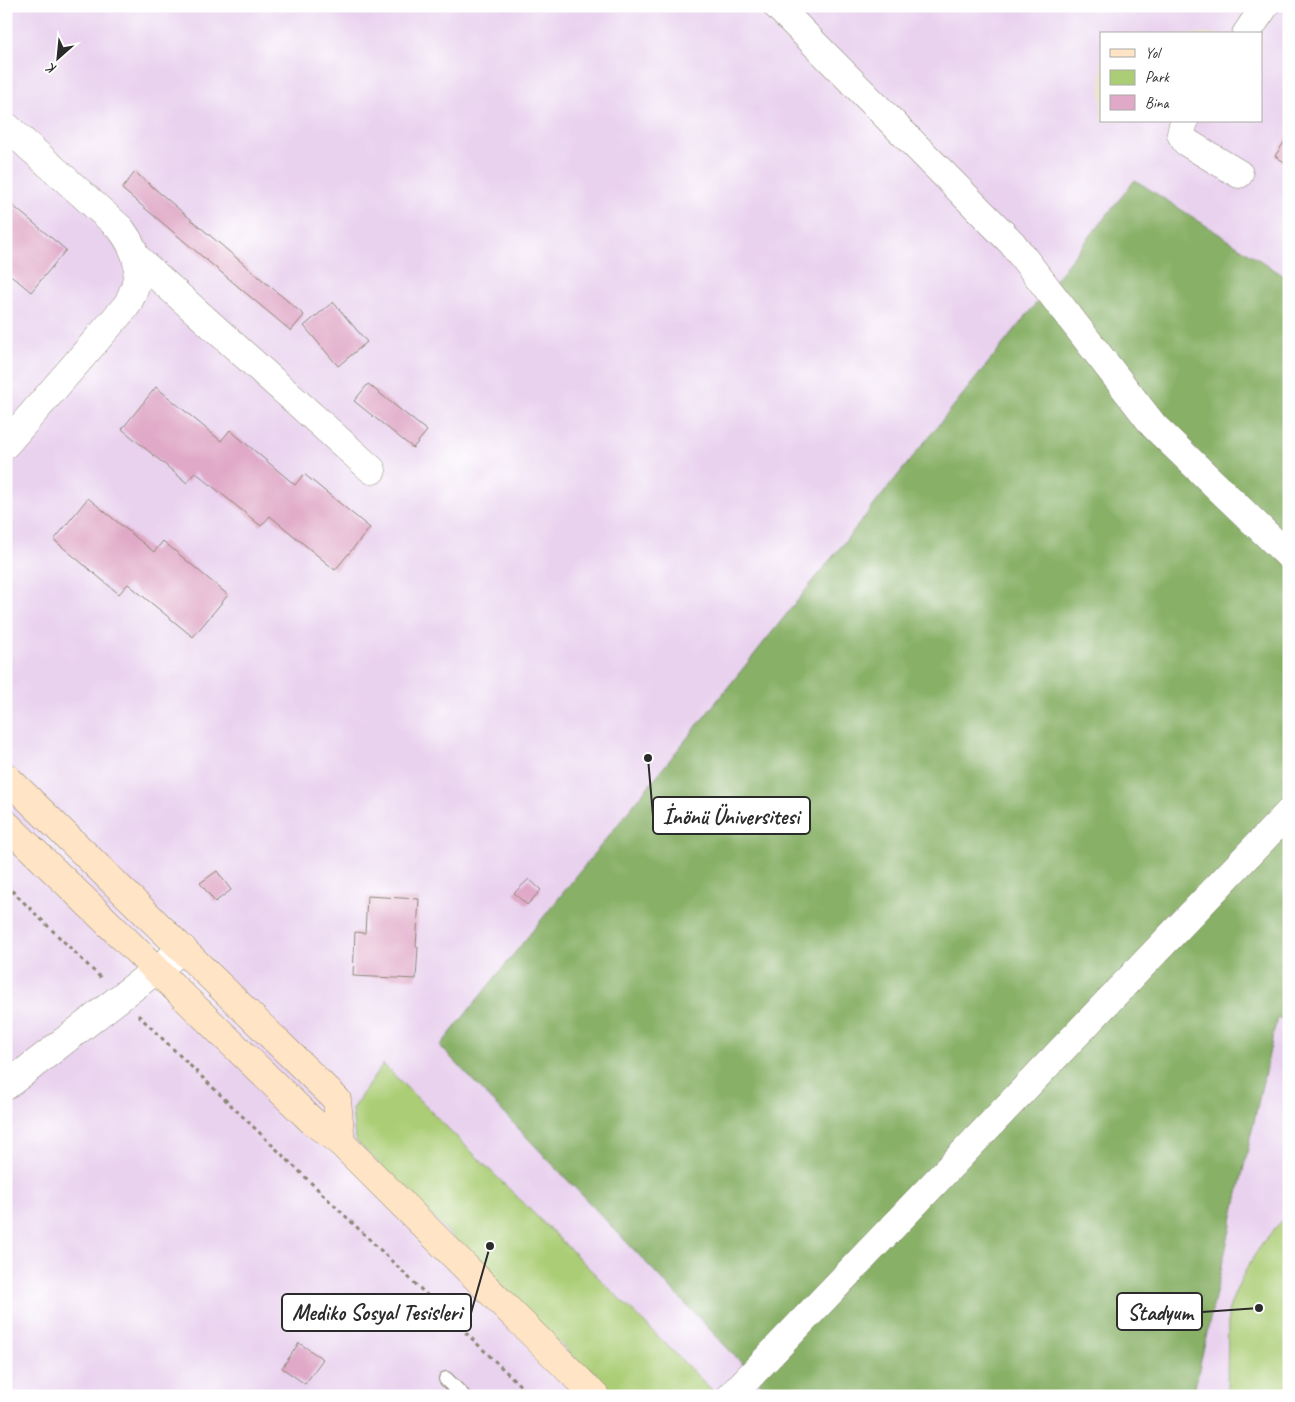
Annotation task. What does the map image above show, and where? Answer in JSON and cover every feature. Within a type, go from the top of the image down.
[{"type":"main road","points":[[6,777],[337,1100],[342,1143]]},
{"type":"main road","points":[[6,824],[312,1122],[342,1143],[595,1396]]},
{"type":"street","points":[[777,6],[1012,244],[1154,426],[1289,556]]},
{"type":"street","points":[[1247,32],[1265,6]]},
{"type":"street","points":[[1184,122],[1181,134],[1186,142],[1239,174]]},
{"type":"street","points":[[6,126],[121,229],[131,243],[137,258],[138,274],[135,290],[127,305],[6,444]]},
{"type":"street","points":[[137,258],[164,280],[372,470]]},
{"type":"street","points":[[135,290],[164,280]]},
{"type":"street","points":[[730,1396],[1289,812]]},
{"type":"street","points":[[6,1086],[183,950]]},
{"type":"lane","points":[[446,1379],[463,1396]]},
{"type":"path","points":[[6,886],[531,1396]]},
{"type":"shaded area","points":[[6,6],[1289,6],[1289,1396],[6,1396]]},
{"type":"green space","points":[[1135,180],[1289,279],[1289,1023],[1277,1018],[1193,1396],[773,1396],[440,1046]]},
{"type":"green space","points":[[383,1064],[718,1396],[613,1396],[355,1140],[352,1109]]},
{"type":"green space","points":[[1289,1214],[1289,1396],[1227,1396],[1228,1312],[1252,1259]]},
{"type":"building","points":[[1289,135],[1289,165],[1275,156]]},
{"type":"building","points":[[135,172],[304,315],[291,331],[122,189]]},
{"type":"building","points":[[6,200],[66,250],[31,292],[6,271]]},
{"type":"building","points":[[333,302],[367,342],[338,366],[304,326]]},
{"type":"building","points":[[368,384],[427,431],[413,448],[354,401]]},
{"type":"building","points":[[156,387],[221,441],[230,430],[295,485],[304,474],[370,528],[335,570],[270,516],[261,526],[195,472],[187,483],[122,429]]},
{"type":"building","points":[[88,498],[154,552],[163,541],[228,595],[193,637],[128,584],[119,594],[54,540]]},
{"type":"building","points":[[217,871],[231,890],[215,902],[200,883]]},
{"type":"building","points":[[529,879],[541,890],[527,905],[514,893]]},
{"type":"building","points":[[367,896],[419,899],[416,979],[353,976],[355,932],[365,933]]},
{"type":"building","points":[[299,1343],[323,1359],[305,1384],[282,1368]]},
{"type":"place","name":"İnönü Üniversitesi","points":[[648,758]]},
{"type":"place","name":"Mediko Sosyal Tesisleri","points":[[490,1246]]},
{"type":"place","name":"Stadyum","points":[[1259,1308]]}]
